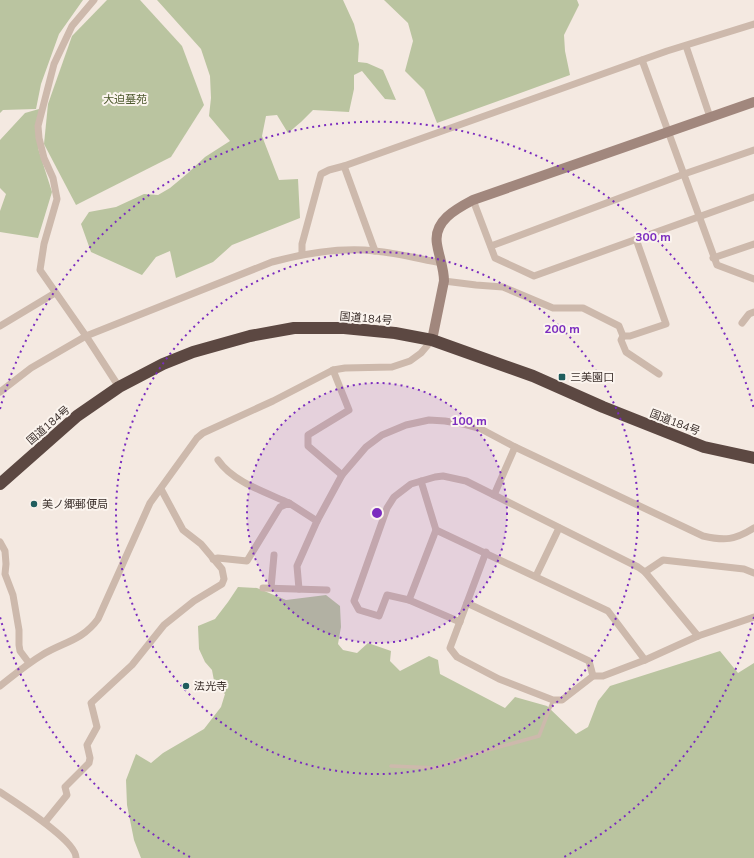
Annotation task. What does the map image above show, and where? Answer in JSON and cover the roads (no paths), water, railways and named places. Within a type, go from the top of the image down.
[{"type":"highway","name":"国道184号","points":[[0,484],[77,416],[119,387],[163,364],[194,352],[250,336],[294,328],[344,328],[395,333],[432,340],[533,376],[603,407],[704,447],[754,458]]},
{"type":"street","points":[[94,0],[72,26],[54,64],[38,126],[38,138],[44,158],[53,178],[57,199],[44,244],[40,270],[119,387]]},
{"type":"street","points":[[302,254],[302,244],[321,174],[667,51],[754,24]]},
{"type":"street","points":[[686,46],[710,117]]},
{"type":"street","points":[[642,60],[716,265],[754,280]]},
{"type":"street","points":[[0,686],[43,654],[80,637],[92,629],[98,619],[150,503],[197,438],[203,433],[273,401],[333,370],[345,368],[392,367],[410,361],[421,353],[432,340],[444,281],[436,233],[442,222],[454,210],[473,200],[754,102]]},
{"type":"street","points":[[491,246],[684,174],[754,150]]},
{"type":"street","points":[[344,166],[375,251]]},
{"type":"street","points":[[473,200],[495,258],[534,276],[754,197]]},
{"type":"street","points":[[623,336],[630,336],[666,324],[636,239]]},
{"type":"street","points":[[713,258],[754,244]]},
{"type":"street","points":[[0,392],[31,368],[86,336],[272,262],[302,254],[334,250],[375,251],[442,263]]},
{"type":"street","points":[[444,281],[503,287],[553,308],[583,308],[619,326],[623,336],[621,340],[626,352],[659,374]]},
{"type":"street","points":[[1,323],[55,293]]},
{"type":"street","points":[[742,323],[749,314],[754,312]]},
{"type":"street","points":[[333,370],[349,410],[308,435],[308,446],[342,475]]},
{"type":"street","points":[[299,589],[297,566],[317,521],[342,475],[366,447],[382,435],[406,425],[429,420],[463,424],[481,429],[515,447],[703,536],[718,539],[731,539],[754,528]]},
{"type":"street","points":[[494,495],[515,447]]},
{"type":"street","points":[[218,460],[222,466],[242,481],[289,503],[317,521]]},
{"type":"street","points":[[460,622],[410,600],[387,595],[379,616],[359,610],[354,601],[387,508],[394,497],[411,484],[444,476],[466,481],[638,567],[645,572],[698,636]]},
{"type":"street","points":[[410,600],[436,530],[421,481]]},
{"type":"street","points":[[45,822],[67,796],[65,787],[90,763],[87,745],[97,727],[91,703],[132,665],[164,625],[194,601],[222,584],[224,579],[222,569],[201,544],[183,530],[161,489]]},
{"type":"street","points":[[213,559],[218,558],[247,561],[280,507],[289,503]]},
{"type":"street","points":[[536,576],[559,528]]},
{"type":"street","points":[[436,530],[486,552],[608,611],[645,660]]},
{"type":"street","points":[[0,542],[5,551],[5,574],[14,601],[19,630],[20,651],[30,663]]},
{"type":"street","points":[[486,552],[450,648],[458,657],[499,678],[553,700],[562,700],[593,676],[603,676],[645,660],[698,636],[754,617]]},
{"type":"street","points":[[274,555],[267,588],[327,590]]},
{"type":"street","points":[[645,572],[663,560],[744,569],[754,573]]},
{"type":"street","points":[[467,603],[589,662],[593,676]]},
{"type":"street","points":[[0,792],[45,822],[74,849],[77,856],[76,858]]},
{"type":"lane","points":[[391,766],[437,768],[467,756],[539,736],[553,700]]},
{"type":"place","name":"三美園口","points":[[562,377]]},
{"type":"place","name":"美ノ郷郵便局","points":[[34,504]]},
{"type":"place","name":"法光寺","points":[[186,686]]},
{"type":"park label","name":"大迫墓苑","points":[[125,99]]}]
